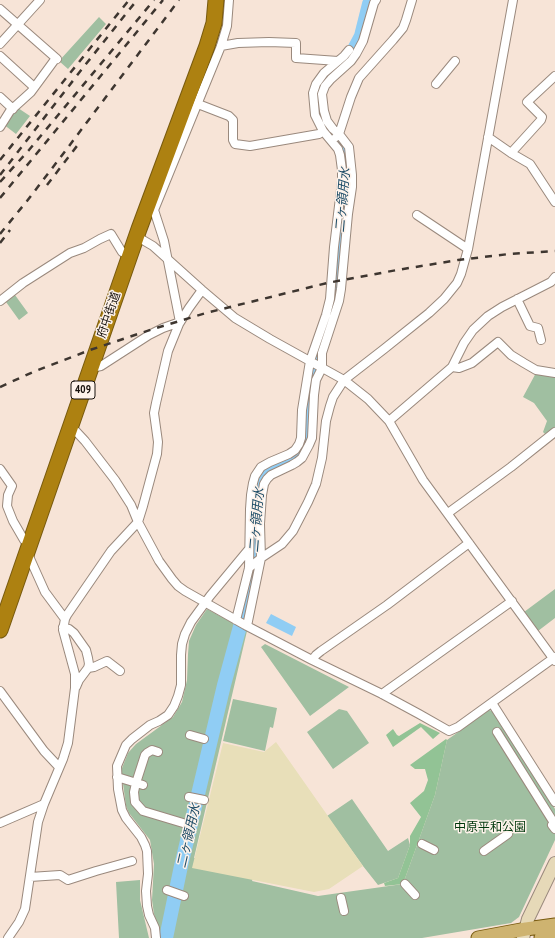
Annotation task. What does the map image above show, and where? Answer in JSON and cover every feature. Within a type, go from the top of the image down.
[{"type":"highway","name":"府中街道","points":[[0,630],[136,236],[150,209],[207,46],[214,23],[216,0]]},
{"type":"main road","points":[[478,938],[524,933],[555,925]]},
{"type":"main road","points":[[541,938],[555,936]]},
{"type":"street","points":[[0,44],[40,0]]},
{"type":"street","points":[[180,322],[164,241],[150,209],[198,104],[222,46],[227,26],[229,0]]},
{"type":"street","points":[[246,626],[261,558],[260,524],[264,484],[267,478],[271,475],[292,465],[302,458],[312,438],[313,401],[316,380],[322,368],[322,353],[339,301],[341,289],[352,187],[352,166],[349,147],[327,121],[324,112],[322,94],[325,86],[351,61],[356,54],[363,41],[376,0]]},
{"type":"street","points":[[332,142],[339,134],[359,78],[403,28],[412,0]]},
{"type":"street","points":[[249,568],[282,544],[293,531],[308,502],[318,477],[323,451],[326,421],[330,406],[333,397],[344,380],[418,322],[444,299],[457,283],[468,249],[513,0]]},
{"type":"street","points":[[0,9],[57,59],[31,92],[10,112],[0,127]]},
{"type":"street","points":[[222,46],[238,43],[296,43],[296,58],[338,61]]},
{"type":"street","points":[[237,621],[249,568],[251,495],[255,476],[261,467],[290,454],[299,444],[301,438],[302,410],[310,361],[330,299],[334,247],[342,181],[340,155],[338,149],[323,131],[316,115],[313,93],[316,84],[324,73],[349,50]]},
{"type":"street","points":[[0,56],[34,87]]},
{"type":"street","points":[[436,84],[455,61]]},
{"type":"street","points":[[510,153],[541,120],[542,117],[527,102],[555,76]]},
{"type":"street","points":[[0,97],[13,109]]},
{"type":"street","points":[[198,104],[229,116],[233,120],[233,140],[235,144],[250,146],[319,134],[323,131]]},
{"type":"street","points":[[488,137],[510,153],[530,164],[555,202]]},
{"type":"street","points":[[416,215],[468,249]]},
{"type":"street","points":[[0,301],[24,283],[70,253],[84,248],[111,234],[122,252],[130,255]]},
{"type":"street","points":[[71,426],[116,480],[131,505],[138,522],[159,561],[172,579],[185,592],[246,626],[382,694],[449,731],[477,719],[492,703],[554,659],[423,480],[388,421],[368,399],[344,380],[235,318],[153,246],[136,236]]},
{"type":"street","points":[[388,421],[452,367],[473,330],[488,316],[502,307],[551,282],[555,277]]},
{"type":"street","points":[[8,938],[19,922],[25,909],[38,822],[67,747],[76,688],[75,674],[63,630],[64,623],[69,611],[110,551],[138,522],[157,454],[158,442],[154,413],[168,351],[180,322],[202,290]]},
{"type":"street","points":[[517,299],[530,326],[538,328],[541,340]]},
{"type":"street","points":[[91,368],[101,366],[149,335],[180,322]]},
{"type":"street","points":[[452,367],[459,368],[472,363],[498,342],[511,355],[536,370],[555,374]]},
{"type":"street","points":[[448,513],[511,467],[555,432]]},
{"type":"street","points":[[1,472],[12,486],[8,495],[7,506],[12,521],[24,540],[44,592],[64,623],[74,633],[86,650],[89,664],[88,668],[76,688]]},
{"type":"street","points":[[312,660],[320,651],[387,604],[469,543]]},
{"type":"street","points":[[156,938],[155,928],[147,906],[147,851],[141,837],[126,818],[122,810],[118,789],[117,766],[126,745],[150,725],[168,715],[174,706],[180,685],[182,644],[185,634],[191,622],[210,596],[249,549]]},
{"type":"street","points":[[382,694],[512,602]]},
{"type":"street","points":[[88,668],[94,667],[107,660],[120,671]]},
{"type":"street","points":[[0,691],[44,751],[59,767]]},
{"type":"street","points":[[492,703],[555,802]]},
{"type":"street","points":[[497,732],[554,823],[552,825],[555,829]]},
{"type":"street","points":[[190,735],[204,740]]},
{"type":"street","points":[[158,752],[152,750],[145,755],[140,784],[134,792],[135,802],[140,808],[148,813],[183,823]]},
{"type":"street","points":[[117,777],[140,784]]},
{"type":"street","points":[[189,797],[204,800]]},
{"type":"street","points":[[0,823],[44,804]]},
{"type":"street","points":[[484,851],[508,834]]},
{"type":"street","points":[[422,844],[434,850]]},
{"type":"street","points":[[30,877],[60,875],[68,880],[132,861]]},
{"type":"street","points":[[524,933],[528,919],[555,863]]},
{"type":"street","points":[[405,884],[415,896]]},
{"type":"street","points":[[168,890],[184,896]]},
{"type":"street","points":[[341,898],[344,911]]},
{"type":"green space","points":[[99,17],[106,24],[68,69],[59,61]]},
{"type":"green space","points":[[18,108],[30,116],[16,134],[3,124]]},
{"type":"green space","points":[[15,295],[28,313],[19,320],[6,302]]},
{"type":"green space","points":[[537,371],[555,376],[555,427],[545,434],[543,432],[547,421],[534,403],[523,397]]},
{"type":"green space","points":[[555,589],[555,618],[538,631],[524,612]]},
{"type":"green space","name":"中原平和公園","points":[[207,609],[247,631],[194,858],[260,856],[252,881],[318,896],[403,884],[435,795],[447,740],[489,710],[492,711],[555,809],[555,840],[519,917],[511,923],[422,938],[161,938],[154,914],[152,900],[154,864],[150,840],[129,813],[126,806],[122,768],[128,753],[136,744],[173,717],[182,702],[187,680],[189,641],[196,625]]},
{"type":"green space","points":[[265,644],[349,687],[310,716],[261,647]]},
{"type":"green space","points":[[233,699],[277,708],[273,728],[270,727],[265,751],[223,741]]},
{"type":"green space","points":[[339,709],[347,711],[369,743],[333,769],[307,732]]},
{"type":"green space","points":[[420,723],[440,733],[433,739],[421,727],[393,747],[386,735],[393,729],[399,736]]},
{"type":"green space","points":[[446,739],[435,795],[403,884],[385,886],[384,883],[398,878],[410,845],[410,836],[421,817],[410,803],[424,791],[428,780],[425,769],[415,769],[410,765]]},
{"type":"green space","points":[[352,799],[388,851],[408,838],[410,845],[398,878],[378,885],[327,816]]},
{"type":"green space","points":[[140,880],[140,900],[149,938],[119,938],[116,882]]},
{"type":"sand","points":[[276,742],[363,866],[329,889],[314,892],[192,868],[223,743],[264,752]]},
{"type":"water","points":[[271,614],[296,627],[292,636],[266,623]]},
{"type":"waterway","name":"二ヶ領用水","points":[[166,938],[181,866],[224,685],[245,608],[253,572],[259,483],[264,473],[269,469],[282,465],[297,456],[303,449],[308,435],[307,416],[310,389],[334,303],[345,197],[347,161],[345,152],[325,124],[318,103],[319,89],[326,77],[343,63],[352,53],[361,36],[371,0]]},
{"type":"railway","points":[[0,160],[129,0]]},
{"type":"railway","points":[[0,175],[137,0]]},
{"type":"railway","points":[[0,182],[29,150],[154,0]]},
{"type":"railway","points":[[0,198],[163,0]]},
{"type":"railway","points":[[0,234],[63,154],[179,0]]},
{"type":"railway","points":[[47,185],[80,142]]},
{"type":"railway","points":[[0,243],[10,230]]},
{"type":"railway","points":[[0,387],[33,372],[90,350],[153,329],[206,313],[327,283],[458,260],[509,254],[555,251]]}]
